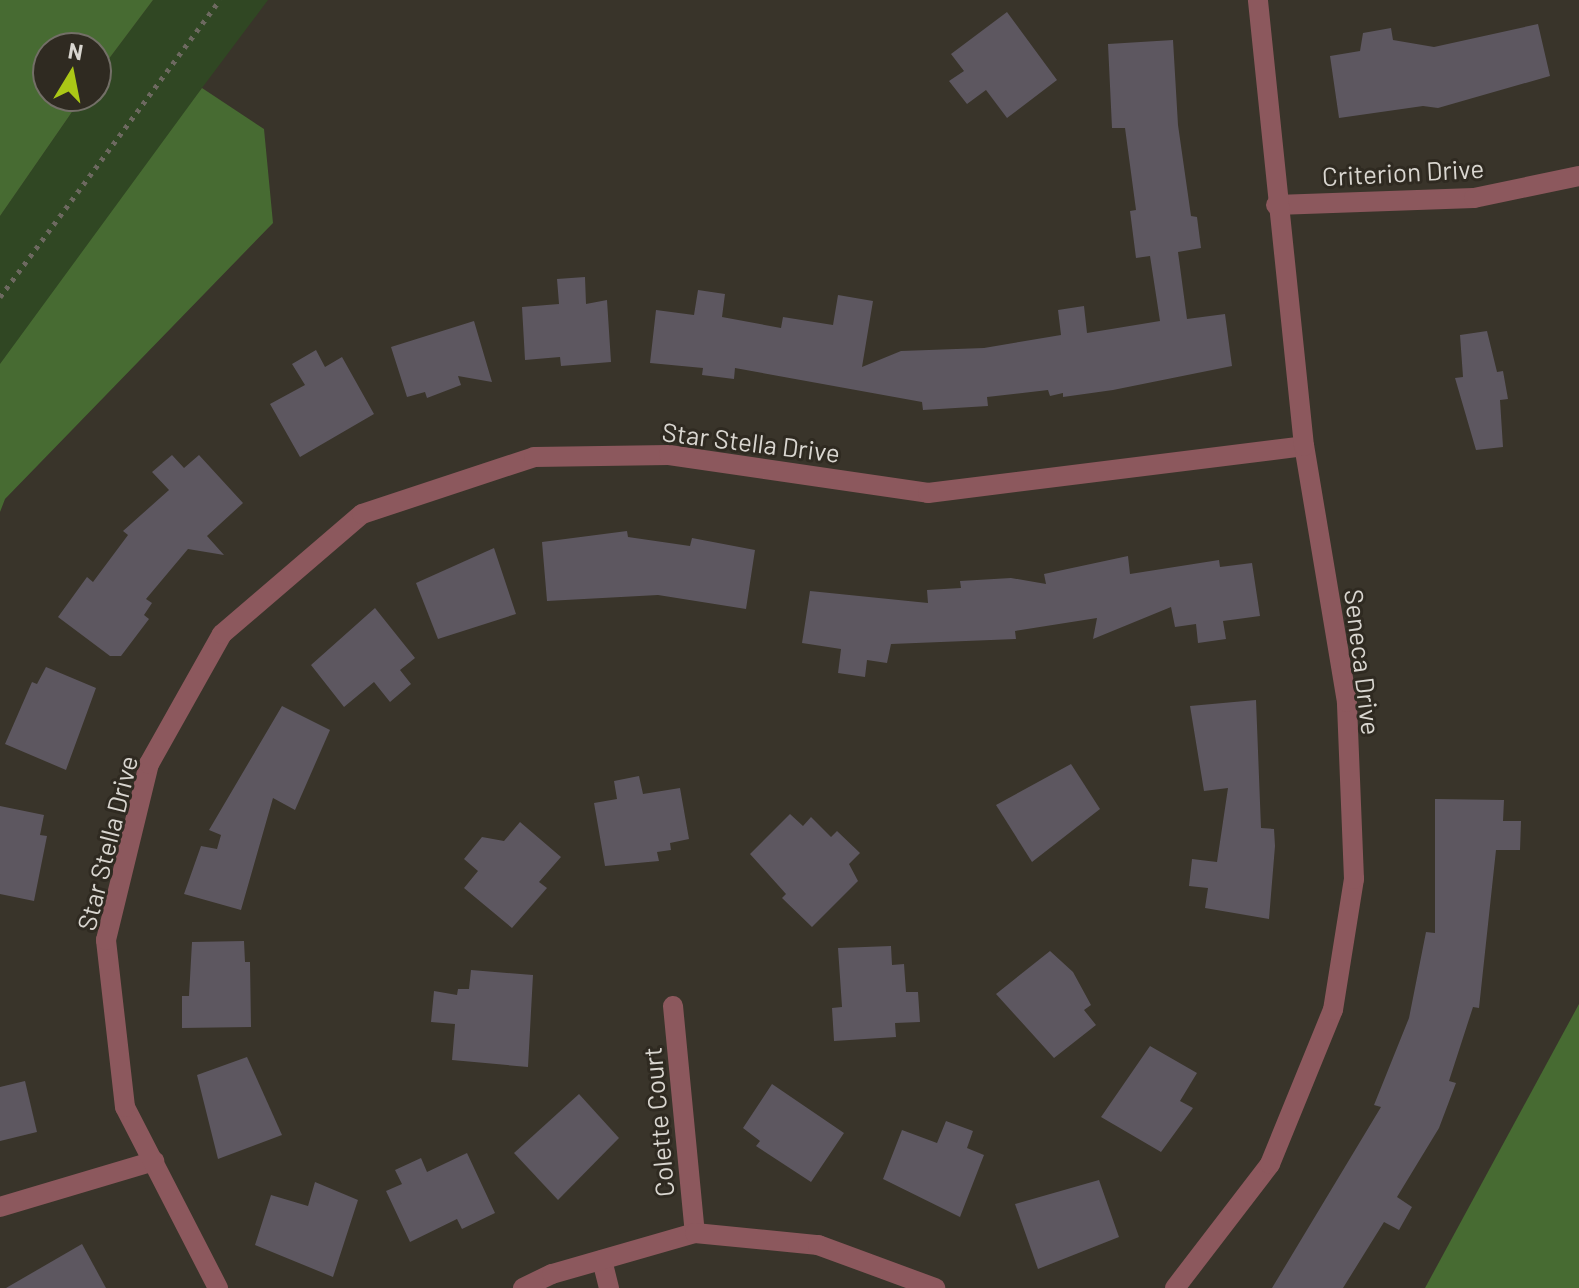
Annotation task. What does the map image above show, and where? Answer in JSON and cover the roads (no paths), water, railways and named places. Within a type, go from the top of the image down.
[{"type":"street","name":"Seneca Drive","points":[[1175,1288],[1270,1164],[1325,1033],[1341,976],[1354,879],[1347,702],[1304,446],[1276,205],[1258,0]]},
{"type":"street","name":"Criterion Drive","points":[[1276,205],[1474,198],[1579,176]]},
{"type":"street","name":"Star Stella Drive","points":[[218,1288],[125,1107],[106,940],[149,764],[222,634],[362,514],[534,457],[669,455],[928,493],[1304,446]]},
{"type":"street","name":"Colette Court","points":[[673,1006],[695,1233]]},
{"type":"street","points":[[0,1207],[154,1161]]},
{"type":"street","points":[[523,1288],[602,1260],[695,1233],[818,1245],[935,1288]]},
{"type":"street","points":[[602,1260],[609,1288]]}]
